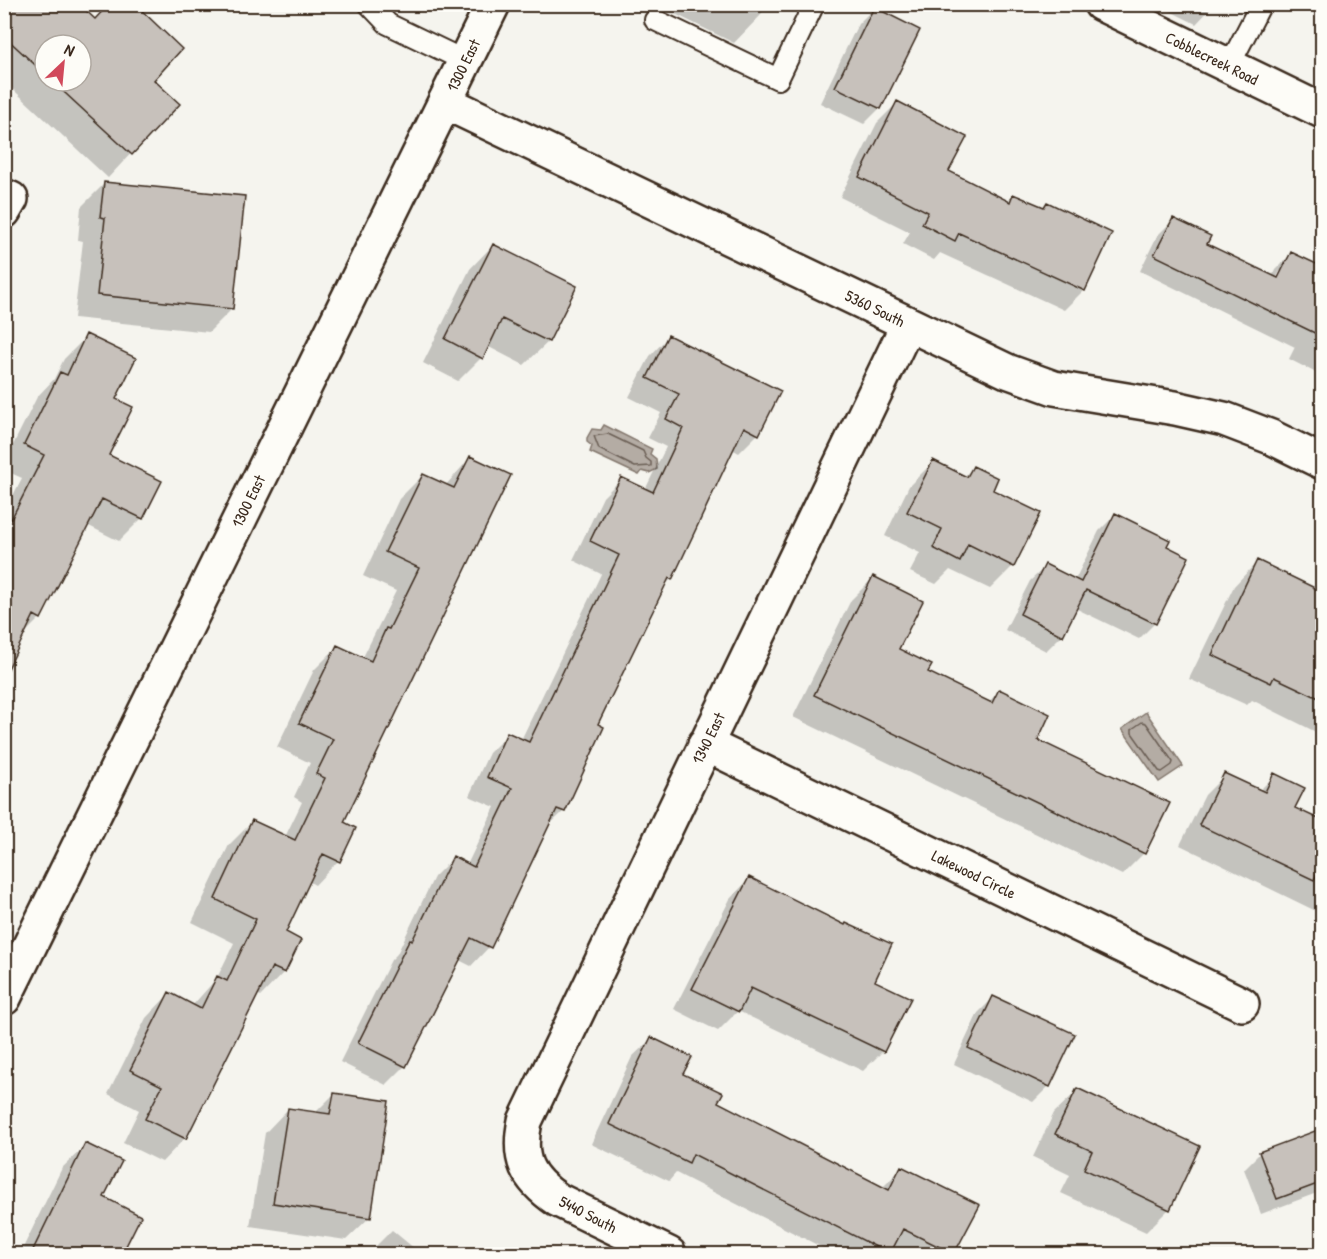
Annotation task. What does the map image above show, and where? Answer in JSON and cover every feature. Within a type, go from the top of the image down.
[{"type":"street","name":"1300 East","points":[[4,998],[493,4]]},
{"type":"street","name":"Cobblecreek Road","points":[[1101,4],[1323,111]]},
{"type":"street","name":"5360 South","points":[[445,102],[1030,380],[1054,388],[1224,418],[1323,462]]},
{"type":"street","name":"1340 East","points":[[522,1156],[521,1139],[531,1104],[908,324]]},
{"type":"street","name":"Lakewood Circle","points":[[705,744],[1242,1004]]},
{"type":"street","name":"5440 South","points":[[522,1156],[529,1174],[542,1189],[558,1200],[669,1254]]},
{"type":"lane","points":[[369,4],[388,24],[465,61]]},
{"type":"lane","points":[[655,20],[778,79],[814,4]]},
{"type":"lane","points":[[1229,66],[1261,4]]},
{"type":"water","points":[[604,425],[652,449],[650,454],[656,459],[657,469],[649,473],[642,471],[639,475],[590,452],[592,446],[587,442],[587,438],[592,429],[601,430]]},
{"type":"water","points":[[1146,712],[1183,766],[1159,782],[1122,729]]},
{"type":"building","points":[[4,4],[79,4],[95,19],[109,4],[135,4],[182,49],[154,80],[180,104],[132,155],[65,93],[93,93],[93,33],[33,33],[33,63],[4,36]]},
{"type":"building","points":[[874,7],[920,30],[881,109],[835,87]]},
{"type":"building","points":[[897,101],[967,137],[949,171],[1010,202],[1013,194],[1044,207],[1047,202],[1112,233],[1085,291],[959,233],[955,241],[922,224],[928,212],[859,177]]},
{"type":"building","points":[[104,182],[245,196],[233,309],[97,295],[105,218],[100,217]]},
{"type":"building","points":[[1173,218],[1211,236],[1207,244],[1278,278],[1291,252],[1323,267],[1323,337],[1154,255]]},
{"type":"building","points":[[493,244],[577,286],[549,342],[502,319],[483,359],[445,339]]},
{"type":"building","points":[[86,334],[136,358],[116,399],[133,407],[109,455],[162,481],[143,519],[102,499],[41,619],[34,615],[4,677],[4,533],[44,455],[24,445],[60,372],[67,375]]},
{"type":"building","points":[[668,335],[781,391],[759,435],[744,427],[672,580],[669,578],[598,724],[604,727],[565,812],[557,809],[491,948],[471,938],[406,1067],[358,1043],[410,939],[412,941],[453,856],[474,867],[512,788],[487,777],[507,732],[529,742],[619,555],[590,541],[621,477],[653,492],[683,428],[666,419],[679,394],[647,378]]},
{"type":"building","points":[[470,456],[511,475],[344,822],[356,828],[340,862],[323,854],[286,932],[301,940],[285,973],[272,967],[186,1139],[145,1119],[162,1086],[130,1070],[169,992],[201,1009],[217,976],[227,981],[256,919],[215,899],[252,820],[295,840],[325,778],[316,774],[333,739],[299,723],[337,645],[371,661],[386,628],[389,629],[419,568],[385,552],[423,474],[454,488]]},
{"type":"building","points":[[933,460],[967,477],[973,466],[998,478],[993,490],[1041,513],[1014,567],[968,544],[960,562],[933,548],[942,529],[907,512]]},
{"type":"building","points":[[1115,513],[1170,540],[1167,546],[1189,557],[1156,624],[1086,590],[1063,636],[1020,614],[1045,564],[1081,582]]},
{"type":"building","points":[[1257,560],[1323,592],[1323,700],[1274,677],[1271,683],[1212,655]]},
{"type":"building","points":[[873,576],[923,601],[899,649],[932,665],[928,672],[992,703],[999,689],[1050,714],[1038,740],[1170,803],[1145,854],[814,695]]},
{"type":"building","points":[[1224,773],[1265,792],[1274,773],[1305,788],[1295,808],[1323,821],[1323,861],[1314,880],[1199,825]]},
{"type":"building","points":[[749,877],[845,925],[846,923],[892,944],[875,981],[911,998],[884,1052],[751,988],[739,1012],[692,989]]},
{"type":"building","points":[[993,996],[1075,1034],[1050,1087],[968,1048]]},
{"type":"building","points":[[651,1037],[692,1057],[683,1074],[723,1093],[718,1102],[889,1190],[901,1166],[980,1205],[954,1254],[903,1229],[890,1254],[693,1154],[689,1163],[609,1124]]},
{"type":"building","points":[[1077,1088],[1200,1146],[1170,1210],[1084,1169],[1092,1151],[1055,1134]]},
{"type":"building","points":[[334,1093],[389,1101],[371,1218],[273,1203],[288,1108],[330,1114]]},
{"type":"building","points":[[1323,1128],[1323,1182],[1277,1199],[1259,1152]]},
{"type":"building","points":[[85,1143],[122,1161],[104,1197],[141,1216],[122,1254],[31,1254]]}]
